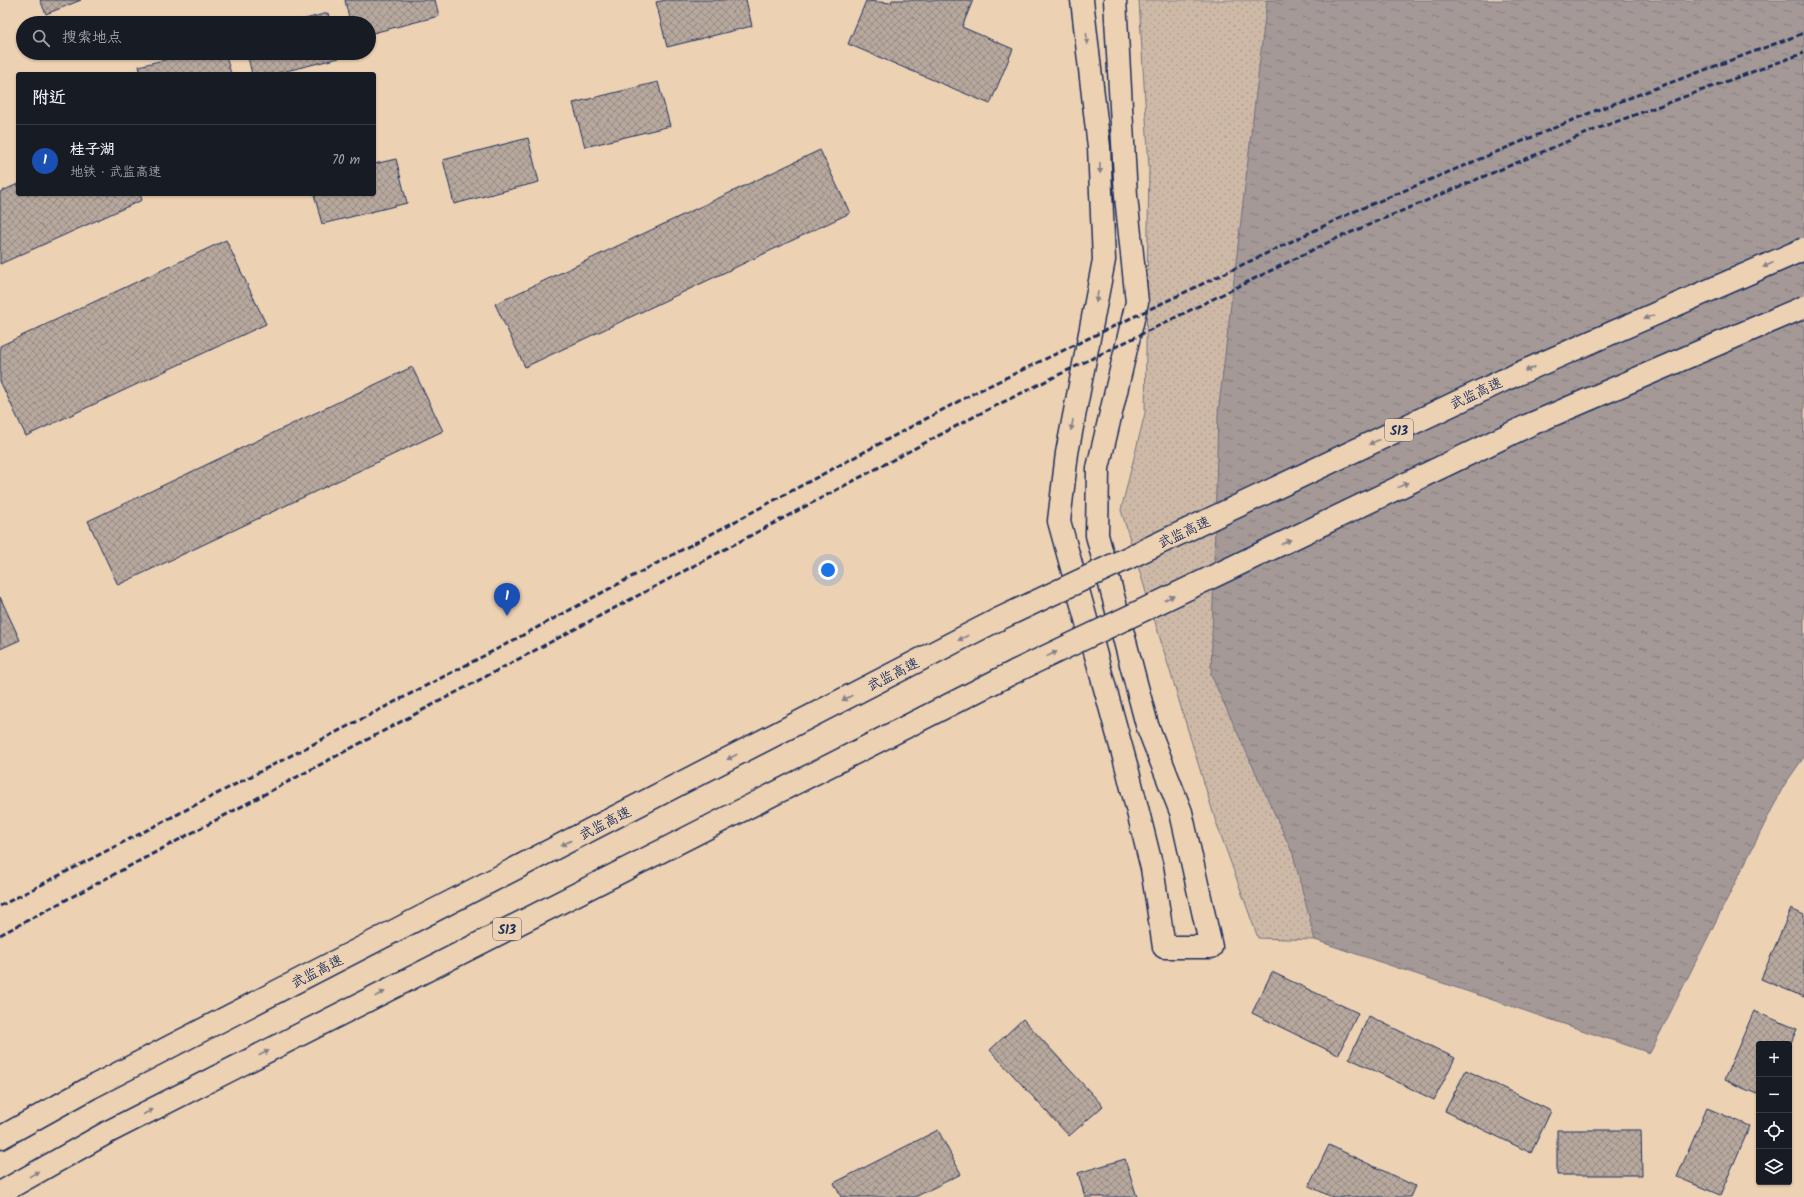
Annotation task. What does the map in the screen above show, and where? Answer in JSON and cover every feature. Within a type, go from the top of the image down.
[{"type":"main road","points":[[1082,0],[1099,147],[1104,260],[1067,453],[1059,521],[1126,765],[1152,868],[1164,947],[1211,947],[1181,812],[1147,725],[1097,535],[1098,468],[1137,302],[1126,196],[1115,0]]},
{"type":"main road","name":"武监高速","points":[[0,1138],[97,1085],[997,620],[1504,380],[1804,249]]},
{"type":"main road","name":"S13","points":[[0,1193],[110,1131],[1016,671],[1529,425],[1804,307]]},
{"type":"shaded area","points":[[1139,0],[1332,0],[1336,876],[1315,940],[1258,938],[1215,819],[1121,510],[1145,413],[1149,168]]},
{"type":"water","points":[[1267,0],[1804,0],[1804,757],[1783,787],[1650,1053],[1315,940],[1293,854],[1211,675],[1218,414]]},
{"type":"building","points":[[40,0],[81,0],[46,14]]},
{"type":"building","points":[[345,0],[435,0],[439,16],[376,32],[376,16],[348,16]]},
{"type":"building","points":[[666,0],[746,0],[752,26],[667,47],[656,2]]},
{"type":"building","points":[[892,0],[973,0],[962,27],[1013,49],[990,104],[848,44],[866,1],[891,3]]},
{"type":"building","points":[[328,13],[329,16],[317,16]]},
{"type":"building","points":[[163,60],[227,60],[230,72],[140,72],[139,66]]},
{"type":"building","points":[[249,60],[331,60],[282,72],[252,72]]},
{"type":"building","points":[[658,82],[670,126],[585,147],[573,103]]},
{"type":"building","points":[[528,138],[539,182],[454,204],[443,160]]},
{"type":"building","points":[[820,150],[850,213],[525,367],[495,304]]},
{"type":"building","points":[[396,159],[407,203],[322,224],[315,196],[376,196],[376,164]]},
{"type":"building","points":[[16,185],[16,196],[141,196],[142,200],[0,264],[0,192]]},
{"type":"building","points":[[226,240],[266,324],[26,436],[0,381],[0,346]]},
{"type":"building","points":[[412,367],[443,431],[118,585],[88,521]]},
{"type":"building","points":[[0,597],[20,640],[0,649]]},
{"type":"building","points":[[1791,909],[1804,915],[1804,997],[1761,979]]},
{"type":"building","points":[[1272,972],[1358,1013],[1338,1055],[1252,1013]]},
{"type":"building","points":[[1754,1011],[1797,1029],[1792,1041],[1756,1041],[1756,1094],[1724,1080]]},
{"type":"building","points":[[1369,1016],[1455,1058],[1434,1100],[1349,1058]]},
{"type":"building","points":[[1023,1019],[1103,1106],[1069,1136],[990,1050]]},
{"type":"building","points":[[1466,1070],[1551,1111],[1531,1153],[1445,1111]]},
{"type":"building","points":[[1707,1108],[1750,1126],[1720,1195],[1677,1177]]},
{"type":"building","points":[[938,1130],[961,1174],[915,1197],[841,1197],[834,1183]]},
{"type":"building","points":[[1557,1130],[1641,1130],[1642,1175],[1557,1175]]},
{"type":"building","points":[[1329,1145],[1415,1186],[1410,1197],[1332,1197],[1309,1186]]},
{"type":"building","points":[[1125,1159],[1137,1197],[1085,1197],[1078,1173]]},
{"type":"railway","points":[[0,906],[499,648],[974,393],[1353,212],[1597,110],[1804,33]]},
{"type":"railway","points":[[0,935],[981,413],[1333,240],[1599,128],[1804,53]]},
{"type":"place","name":"桂子湖","points":[[507,616]]}]
